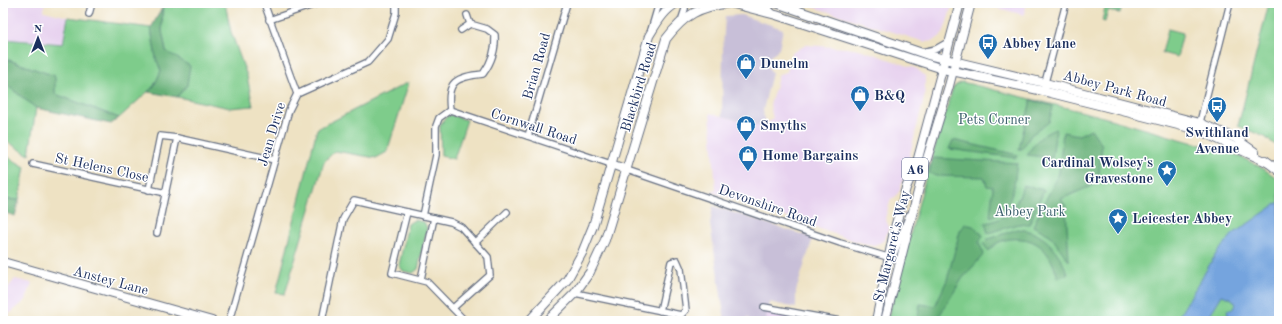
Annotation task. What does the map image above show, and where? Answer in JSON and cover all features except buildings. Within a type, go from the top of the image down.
[{"type":"main road","name":"Blackbird Road","points":[[529,321],[567,280],[582,253],[593,226],[649,36],[659,19],[669,8],[677,3]]},
{"type":"main road","name":"Blackbird Road","points":[[547,321],[575,293],[590,272],[605,240],[666,39],[681,21],[691,13],[705,8],[730,3],[776,15],[943,69]]},
{"type":"main road","points":[[776,3],[945,60]]},
{"type":"main road","name":"A6","points":[[945,60],[960,3]]},
{"type":"main road","name":"A6","points":[[956,62],[972,3]]},
{"type":"main road","points":[[816,29],[820,19]]},
{"type":"main road","name":"Abbey Park Road","points":[[945,60],[1199,127],[1269,163],[1279,171]]},
{"type":"main road","name":"St Margaret's Way","points":[[876,321],[901,204],[917,162],[945,60]]},
{"type":"main road","name":"St Margaret's Way","points":[[885,321],[923,172],[956,62]]},
{"type":"main road","name":"Abbey Park Road","points":[[943,69],[1044,87]]},
{"type":"main road","points":[[611,164],[627,170]]},
{"type":"main road","name":"Anstey Lane","points":[[3,262],[212,321]]},
{"type":"street","points":[[89,14],[92,3]]},
{"type":"street","points":[[264,3],[269,20],[298,94]]},
{"type":"street","points":[[269,20],[319,3]]},
{"type":"street","name":"Jean Drive","points":[[229,321],[289,110],[298,94],[368,62],[388,39],[396,13],[396,3]]},
{"type":"street","name":"Brian Road","points":[[528,136],[567,3]]},
{"type":"street","points":[[649,36],[659,3]]},
{"type":"street","points":[[681,21],[685,9],[685,3]]},
{"type":"street","name":"Blackbird Road","points":[[754,3],[769,9],[776,15]]},
{"type":"street","points":[[1044,87],[1066,3]]},
{"type":"street","points":[[1199,127],[1230,3]]},
{"type":"street","points":[[467,15],[470,24]]},
{"type":"street","points":[[461,30],[470,24]]},
{"type":"street","points":[[423,216],[436,155],[436,126],[439,118],[450,110],[448,98],[451,86],[459,78],[483,74],[488,67],[495,45],[495,35],[487,30],[470,24]]},
{"type":"street","points":[[919,52],[936,49],[950,41]]},
{"type":"street","name":"Cornwall Road","points":[[450,110],[611,164]]},
{"type":"street","points":[[149,190],[160,136],[177,138],[275,160]]},
{"type":"street","points":[[157,234],[177,138]]},
{"type":"street","name":"St Helens Close","points":[[33,164],[166,193]]},
{"type":"street","name":"Devonshire Road","points":[[627,170],[901,261]]},
{"type":"street","points":[[322,321],[343,218],[354,200],[451,222],[461,227],[488,257],[490,275],[453,308]]},
{"type":"street","points":[[889,257],[894,254],[905,223],[915,205]]},
{"type":"street","points":[[407,212],[392,273],[421,279],[431,285],[464,321]]},
{"type":"street","points":[[475,243],[507,212]]},
{"type":"street","points":[[421,279],[434,218]]},
{"type":"street","points":[[575,293],[660,311],[681,315],[686,310],[681,269],[677,260],[671,262],[660,311]]},
{"type":"street","points":[[764,307],[840,321]]},
{"type":"shaded area","points":[[3,3],[45,3],[44,11],[68,17],[63,44],[3,39]]},
{"type":"shaded area","points":[[800,3],[953,3],[943,34],[934,41],[925,42]]},
{"type":"shaded area","points":[[979,3],[1027,3],[1024,15]]},
{"type":"shaded area","points":[[741,15],[783,29],[779,49],[771,55],[768,67],[772,73],[763,110],[765,127],[722,116],[725,16]]},
{"type":"shaded area","points":[[806,45],[859,49],[917,69],[925,76],[925,94],[907,166],[900,190],[895,197],[891,199],[885,218],[889,227],[885,239],[880,243],[874,245],[858,242],[712,192],[716,189],[710,113],[765,127],[766,124],[773,119],[770,105],[779,74],[787,72],[792,53]]},
{"type":"shaded area","points":[[713,206],[813,238],[796,291],[796,308],[769,302],[766,321],[749,321],[748,318],[739,321],[725,321],[710,224]]},
{"type":"shaded area","points":[[15,279],[32,283],[26,300],[7,316],[3,312],[3,294]]},
{"type":"shaded area","points":[[767,312],[821,321],[766,321]]},
{"type":"green space","points":[[163,3],[225,3],[231,32],[247,76],[253,106],[230,108],[177,97],[187,85],[175,58],[166,51],[162,31]]},
{"type":"green space","points":[[1106,3],[1122,5],[1120,13],[1108,11],[1105,22],[1102,21]]},
{"type":"green space","points":[[1269,3],[1279,3],[1279,148],[1265,137],[1238,126]]},
{"type":"green space","points":[[162,8],[162,31],[166,51],[190,66],[187,85],[177,97],[148,92],[154,86],[161,71],[156,58],[151,28]]},
{"type":"green space","points":[[68,17],[151,28],[156,58],[161,71],[154,86],[119,118],[55,94],[54,76],[3,58],[3,39],[63,44]]},
{"type":"green space","points":[[1168,29],[1183,33],[1177,57],[1162,53]]},
{"type":"green space","points":[[3,58],[55,76],[55,94],[119,118],[111,124],[36,108],[3,82]]},
{"type":"green space","points":[[3,82],[36,108],[29,155],[3,139]]},
{"type":"green space","points":[[409,82],[387,152],[376,158],[335,151],[324,162],[285,294],[276,293],[317,129]]},
{"type":"green space","name":"Abbey Park","points":[[962,82],[1096,115],[1236,155],[1274,176],[1279,180],[1279,321],[887,321],[925,180],[953,88]]},
{"type":"green space","points":[[1031,100],[1053,106],[1049,122],[1031,135],[1022,149],[1019,149]]},
{"type":"green space","points":[[451,115],[467,120],[454,159],[441,156],[440,125],[447,116]]},
{"type":"green space","points":[[1056,129],[1052,158],[1027,155],[1039,139],[1046,133]]},
{"type":"green space","points":[[1091,129],[1102,145],[1098,183],[1061,199],[1066,206],[1069,261],[1050,235],[1033,226],[1059,173],[1063,132],[1079,135]]},
{"type":"green space","points":[[953,140],[1018,155],[1017,158],[949,149]]},
{"type":"green space","points":[[3,154],[25,167],[19,200],[3,199]]},
{"type":"green space","points":[[933,158],[1017,163],[1013,188],[1008,203],[998,214],[990,217],[993,187],[987,186],[984,177],[936,176],[929,173]]},
{"type":"green space","points":[[1023,185],[1044,190],[1029,225],[1018,224],[988,233],[985,223],[1000,219],[1015,205]]},
{"type":"green space","points":[[3,199],[19,200],[15,216],[3,212]]},
{"type":"green space","points":[[414,220],[424,222],[427,228],[418,269],[413,273],[403,271],[399,265],[408,224]]},
{"type":"green space","points":[[965,224],[973,226],[983,235],[979,243],[984,254],[962,279],[936,321],[917,321],[920,304],[935,306],[947,280],[960,231]]},
{"type":"green space","points":[[1018,229],[1036,234],[1050,244],[1060,258],[1068,274],[1058,278],[1052,261],[1047,254],[1036,243],[1029,240],[1004,240],[995,244],[989,251],[983,244],[988,239]]},
{"type":"water","points":[[1279,202],[1279,321],[1232,321],[1228,316],[1227,310],[1233,308],[1236,304],[1232,299],[1222,295],[1206,321],[1176,321],[1216,254],[1233,234]]},
{"type":"place","name":"Abbey Lane","points":[[988,60]]},
{"type":"place","name":"Dunelm","points":[[746,80]]},
{"type":"place","name":"B&Q","points":[[860,112]]},
{"type":"place","name":"Swithland Avenue","points":[[1217,123]]},
{"type":"place","name":"Smyths","points":[[746,142]]},
{"type":"place","name":"Home Bargains","points":[[748,172]]},
{"type":"place","name":"Cardinal Wolsey's Gravestone","points":[[1167,187]]},
{"type":"place","name":"Leicester Abbey","points":[[1118,235]]},
{"type":"park label","name":"Pets Corner","points":[[994,119]]}]
